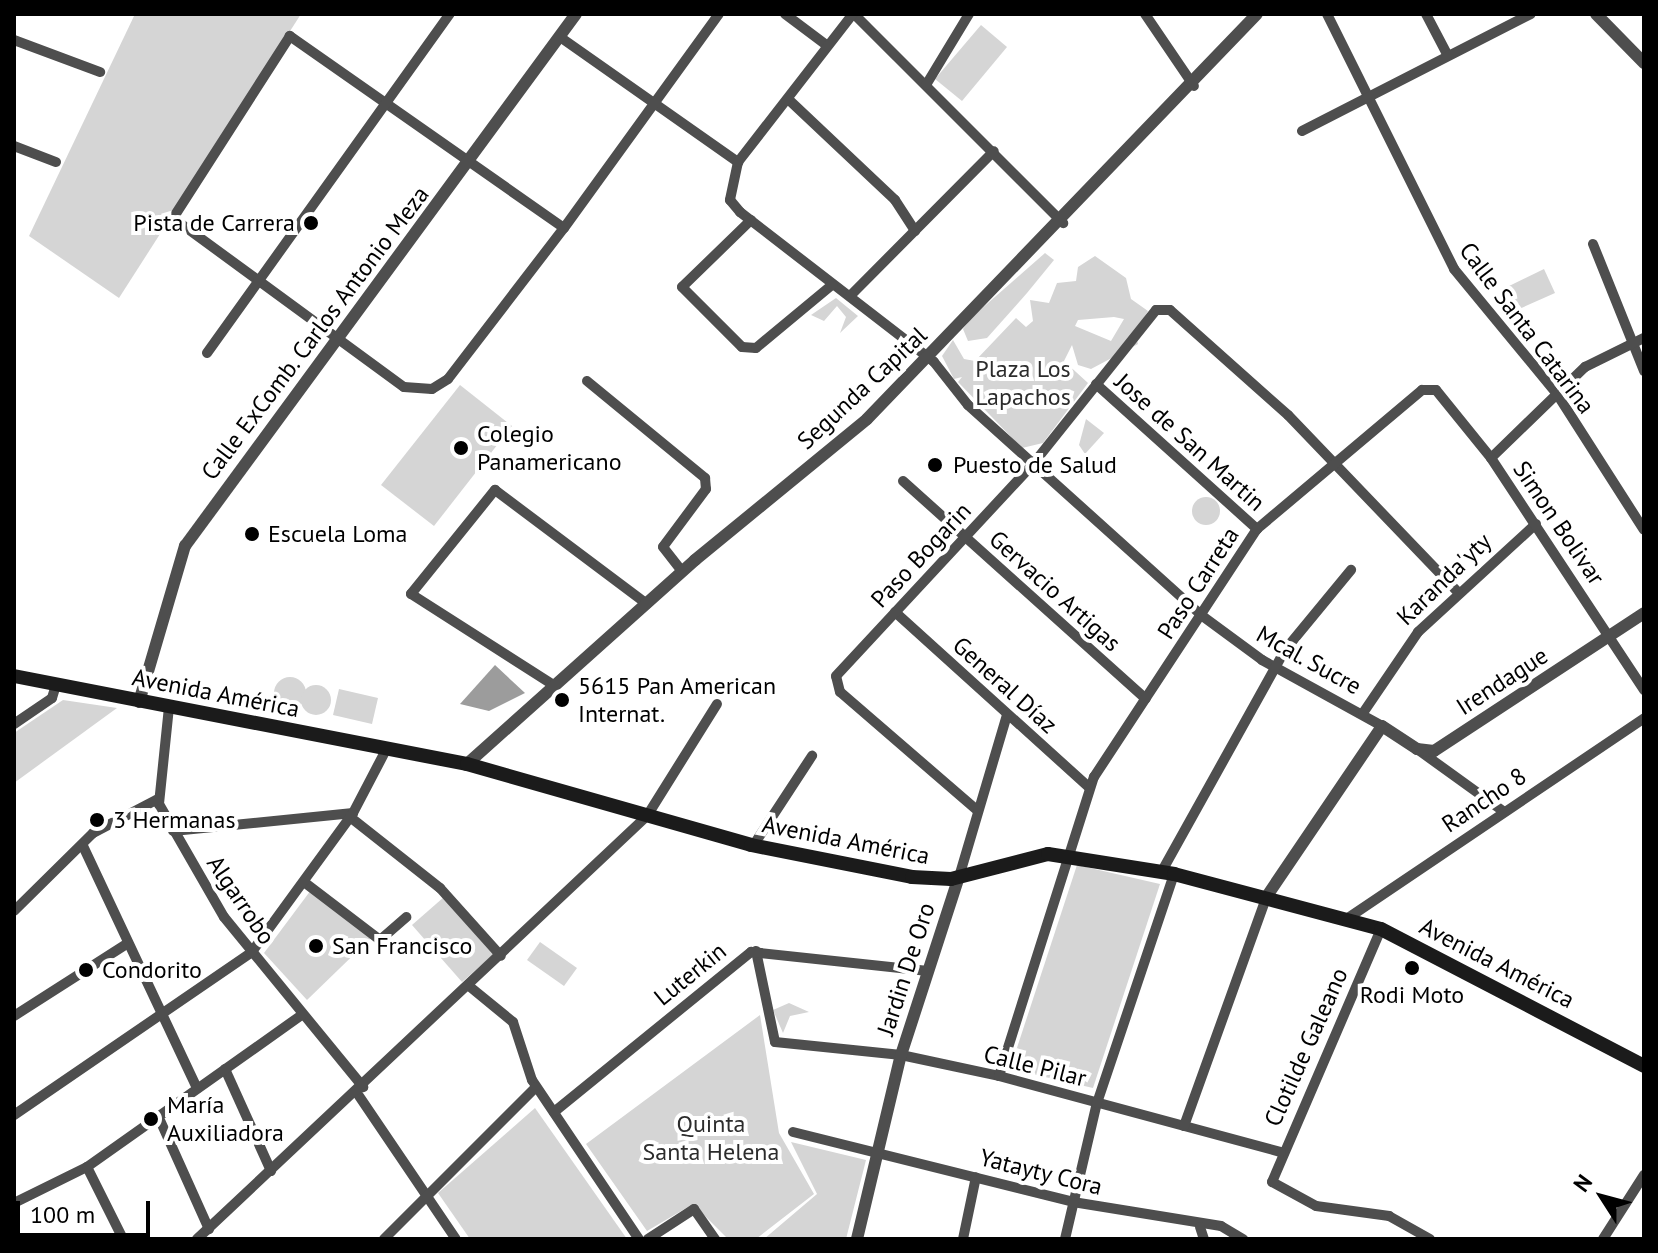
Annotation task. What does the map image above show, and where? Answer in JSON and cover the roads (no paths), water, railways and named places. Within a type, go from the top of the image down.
[{"type":"main road","name":"Avenida América","points":[[14,676],[467,764],[753,846],[912,877],[959,877],[1072,855],[1168,872],[1267,896],[1381,929],[1644,1066]]},
{"type":"street","points":[[207,353],[254,282],[450,14]]},
{"type":"street","name":"Calle ExComb. Carlos Antonio Meza","points":[[139,702],[177,558],[472,160],[576,14]]},
{"type":"street","points":[[564,228],[472,160],[290,36],[173,218],[254,282],[409,389],[440,385],[564,228],[719,14]]},
{"type":"street","points":[[785,14],[825,44]]},
{"type":"street","points":[[560,37],[738,162],[788,99],[825,44],[853,14],[1063,223]]},
{"type":"street","points":[[926,85],[969,14]]},
{"type":"street","points":[[1145,14],[1194,86]]},
{"type":"street","name":"Segunda Capital","points":[[467,764],[682,571],[867,419],[1063,223],[1194,86],[1257,14]]},
{"type":"street","name":"Calle Santa Catarina","points":[[1327,14],[1454,269],[1557,394],[1644,530]]},
{"type":"street","points":[[1426,14],[1447,54]]},
{"type":"street","points":[[1302,131],[1447,54],[1531,14]]},
{"type":"street","points":[[1598,15],[1644,63]]},
{"type":"street","points":[[14,40],[100,72]]},
{"type":"street","points":[[788,99],[895,200],[915,231]]},
{"type":"street","points":[[14,146],[56,162]]},
{"type":"street","points":[[850,296],[994,151]]},
{"type":"street","name":"Mcal. Sucre","points":[[738,162],[730,200],[832,285],[929,357],[968,405],[1201,615],[1276,667],[1382,726]]},
{"type":"street","points":[[751,220],[682,287],[742,347],[756,348],[832,285]]},
{"type":"street","points":[[1593,244],[1644,371]]},
{"type":"street","name":"Paso Bogarin","points":[[978,811],[840,692],[839,671],[1033,464],[1151,315],[1170,310],[1336,461]]},
{"type":"street","points":[[1491,458],[1598,358],[1644,338]]},
{"type":"street","points":[[587,381],[705,478],[706,489],[663,547],[682,571]]},
{"type":"street","name":"Jose de San Martin","points":[[1096,384],[1257,529]]},
{"type":"street","name":"Paso Carreta","points":[[999,1076],[1072,855],[1089,787],[1257,529],[1336,461],[1429,388]]},
{"type":"street","name":"Simon Bolivar","points":[[1429,388],[1491,458],[1644,690]]},
{"type":"street","points":[[1336,461],[1458,592]]},
{"type":"street","name":"Gervacio Artigas","points":[[903,481],[1146,699]]},
{"type":"street","points":[[555,686],[411,594],[495,490],[647,604]]},
{"type":"street","name":"Karanda'yty","points":[[1363,713],[1408,644],[1458,592],[1536,524]]},
{"type":"street","points":[[1065,1239],[1097,1103],[1168,872],[1276,667],[1351,570]]},
{"type":"street","name":"General Díaz","points":[[895,612],[1089,787]]},
{"type":"street","name":"Irendague","points":[[1417,749],[1446,745],[1644,613]]},
{"type":"street","points":[[14,724],[52,698],[56,685]]},
{"type":"street","points":[[197,1239],[360,1090],[647,816],[717,704]]},
{"type":"street","points":[[14,911],[101,828],[158,799],[169,707]]},
{"type":"street","name":"Jardin De Oro","points":[[857,1239],[901,1055],[1007,715]]},
{"type":"street","name":"Rancho 8","points":[[1348,918],[1644,718]]},
{"type":"street","points":[[1184,1126],[1267,896],[1382,726],[1503,811]]},
{"type":"street","points":[[14,1115],[251,953],[351,815],[387,748]]},
{"type":"street","points":[[753,846],[812,756]]},
{"type":"street","name":"Algarrobo","points":[[158,799],[173,831],[251,953],[360,1090],[456,1239]]},
{"type":"street","points":[[173,831],[351,815],[440,888],[501,956]]},
{"type":"street","points":[[83,846],[197,1088]]},
{"type":"street","points":[[304,882],[380,940],[406,917]]},
{"type":"street","name":"Clotilde Galeano","points":[[1381,929],[1281,1152],[1272,1182],[1316,1206],[1389,1216],[1430,1239]]},
{"type":"street","points":[[14,1016],[128,943]]},
{"type":"street","name":"Calle Pilar","points":[[756,951],[775,1042],[901,1055],[999,1076],[1281,1152]]},
{"type":"street","name":"Luterkin","points":[[554,1112],[756,951],[928,971]]},
{"type":"street","points":[[469,986],[513,1022],[536,1087],[639,1239]]},
{"type":"street","points":[[14,1203],[87,1167],[302,1015]]},
{"type":"street","points":[[225,1069],[271,1171]]},
{"type":"street","points":[[384,1239],[536,1087]]},
{"type":"street","points":[[159,1118],[209,1229]]},
{"type":"street","name":"Yatayty Cora","points":[[793,1132],[1073,1202],[1200,1227],[1221,1226],[1243,1239]]},
{"type":"street","points":[[87,1167],[123,1239]]},
{"type":"street","points":[[1603,1239],[1644,1175]]},
{"type":"street","points":[[963,1239],[976,1177]]},
{"type":"street","points":[[648,1239],[694,1209],[715,1239]]},
{"type":"street","points":[[1200,1227],[1204,1239]]},
{"type":"place","name":"Pista de Carrera","points":[[311,223]]},
{"type":"place","name":"Colegio Panamericano","points":[[461,448]]},
{"type":"place","name":"Puesto de Salud","points":[[935,465]]},
{"type":"place","name":"Escuela Loma","points":[[252,534]]},
{"type":"place","name":"5615 Pan American Internat.","points":[[562,700]]},
{"type":"place","name":"3 Hermanas","points":[[97,820]]},
{"type":"place","name":"San Francisco","points":[[316,946]]},
{"type":"place","name":"Rodi Moto","points":[[1412,968]]},
{"type":"place","name":"Condorito","points":[[86,970]]},
{"type":"place","name":"María Auxiliadora","points":[[151,1119]]},
{"type":"park label","name":"Plaza Los Lapachos","points":[[1023,383]]},
{"type":"park label","name":"Quinta Santa Helena","points":[[711,1138]]}]
